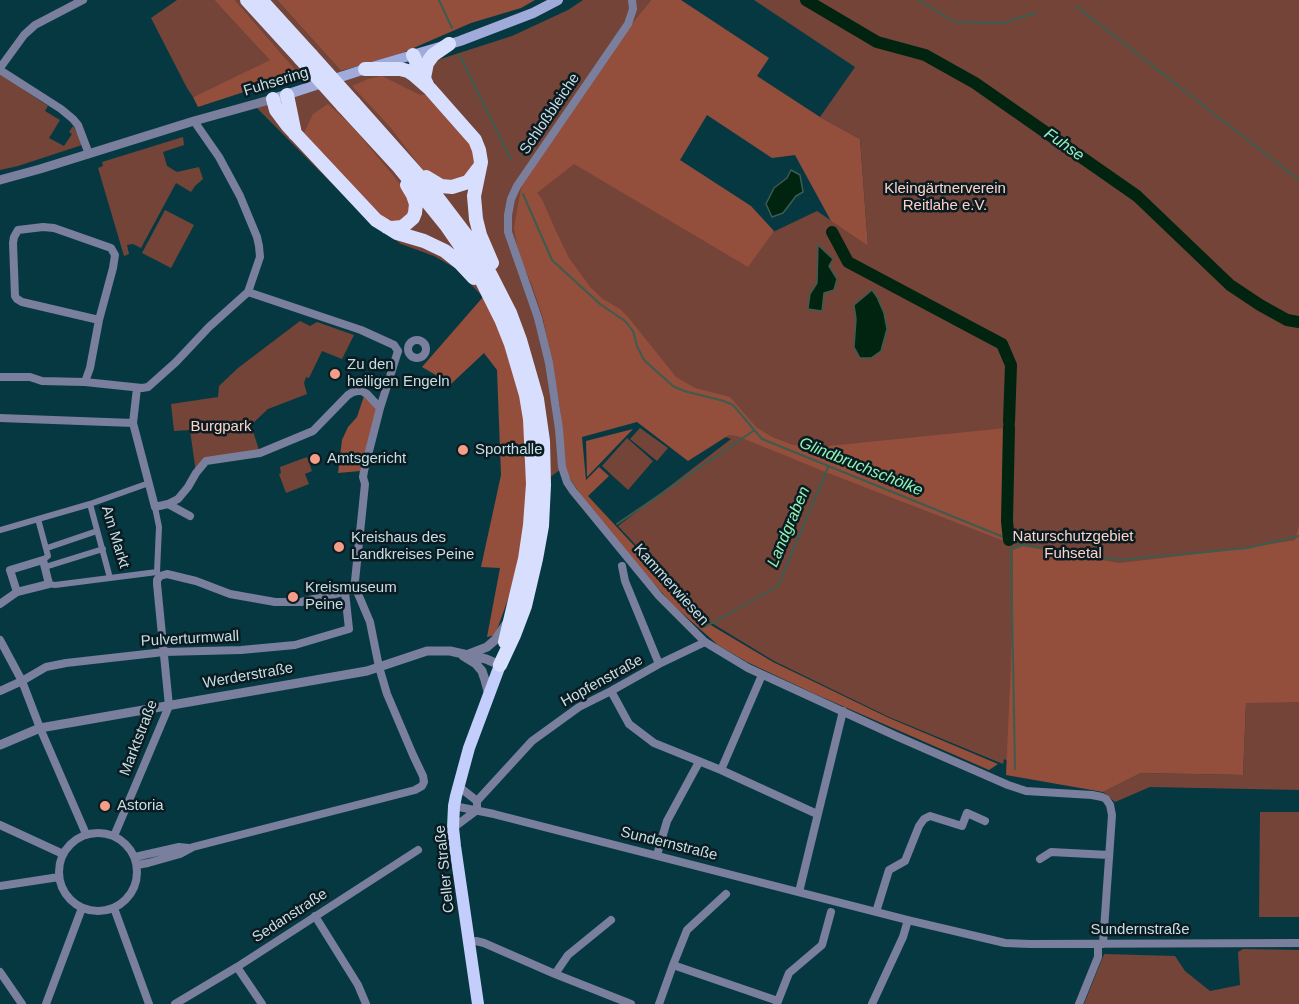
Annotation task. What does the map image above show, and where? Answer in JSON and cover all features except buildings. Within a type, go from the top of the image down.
[{"type":"highway","points":[[247,0],[415,170],[447,209],[469,239],[494,293],[520,340],[537,399],[543,441],[542,526],[529,592],[501,665]]},
{"type":"highway","points":[[261,0],[305,57]]},
{"type":"highway","points":[[422,80],[430,59],[449,44]]},
{"type":"highway","points":[[413,55],[410,62],[422,80],[472,135],[479,150],[481,162],[474,196],[476,219],[480,235],[500,280],[494,293]]},
{"type":"highway","points":[[365,69],[400,69],[422,80]]},
{"type":"highway","points":[[287,95],[295,134]]},
{"type":"highway","points":[[273,99],[281,118],[369,213],[397,233],[432,244],[445,251],[494,293]]},
{"type":"highway","points":[[349,104],[446,225],[494,293],[523,387],[530,419],[532,453],[533,484],[530,525],[520,585],[509,620],[501,665]]},
{"type":"highway","points":[[415,170],[436,184],[452,187],[472,179],[481,162]]},
{"type":"highway","points":[[383,225],[392,228],[402,227],[415,213],[415,199],[401,177],[399,167]]},
{"type":"main road","name":"Fuhsering","points":[[273,99],[449,44],[532,13],[558,0]]},
{"type":"main road","name":"Celler Straße","points":[[478,1004],[453,828],[454,806],[469,748],[501,665]]},
{"type":"street","points":[[82,0],[35,25],[24,35],[0,69],[61,109],[73,120],[78,125],[88,154]]},
{"type":"street","name":"Schloßbleiche","points":[[513,249],[508,232],[508,215],[511,199],[517,186],[628,24],[633,9],[632,0]]},
{"type":"street","name":"Fuhsering","points":[[0,180],[196,125],[273,99]]},
{"type":"street","points":[[0,377],[30,377],[42,381],[148,387],[208,327],[248,292],[260,257],[257,237],[240,196],[219,157],[196,125]]},
{"type":"street","points":[[85,382],[115,255],[111,248],[62,230],[43,226],[18,230],[13,243],[17,300],[99,320]]},
{"type":"street","name":"Kammerwiesen","points":[[513,249],[538,318],[549,363],[562,467],[567,482],[658,596],[705,642],[762,675],[1008,785],[1034,792],[1102,797],[1108,802],[1113,815],[1109,855]]},
{"type":"street","points":[[248,292],[361,330],[396,348],[408,351]]},
{"type":"street","points":[[136,861],[148,863],[180,855],[189,848],[415,790],[422,786],[423,776],[387,694],[370,622],[356,589],[355,581],[365,484],[364,471],[396,348]]},
{"type":"street","points":[[137,388],[134,423],[149,483]]},
{"type":"street","points":[[155,507],[178,499],[206,461],[260,453],[313,431],[353,392],[362,391],[368,394],[380,408]]},
{"type":"street","points":[[0,418],[134,423]]},
{"type":"street","name":"Am Markt","points":[[149,483],[159,527],[157,573],[110,578],[90,504],[149,483]]},
{"type":"street","points":[[0,530],[90,504]]},
{"type":"street","points":[[168,504],[190,516]]},
{"type":"street","points":[[38,519],[47,548],[48,555],[44,563],[48,584]]},
{"type":"street","points":[[47,548],[97,531]]},
{"type":"street","points":[[17,592],[10,570],[103,549]]},
{"type":"street","name":"Kammerwiesen","points":[[622,566],[625,581],[659,664]]},
{"type":"street","name":"Marktstraße","points":[[114,836],[169,706],[157,584],[160,576],[167,574],[196,581],[245,598],[275,602],[301,602],[345,592]]},
{"type":"street","points":[[0,604],[17,592],[48,584],[110,578]]},
{"type":"street","points":[[345,592],[356,589]]},
{"type":"street","name":"Pulverturmwall","points":[[0,691],[46,667],[56,665],[164,652],[241,650],[295,645],[349,629],[345,592]]},
{"type":"street","points":[[463,654],[487,647],[509,620]]},
{"type":"street","points":[[0,640],[22,681],[86,834]]},
{"type":"street","name":"Hopfenstraße","points":[[453,828],[477,806],[532,741],[579,707],[705,642]]},
{"type":"street","name":"Werderstraße","points":[[0,745],[40,728],[368,671],[427,651],[439,650],[463,654],[501,665]]},
{"type":"street","points":[[463,654],[482,671],[489,697]]},
{"type":"street","points":[[721,770],[762,675]]},
{"type":"street","points":[[611,691],[629,724],[654,743],[721,770],[818,814]]},
{"type":"street","points":[[799,892],[843,711]]},
{"type":"street","points":[[657,855],[667,821],[699,762]]},
{"type":"street","points":[[458,786],[477,806]]},
{"type":"street","name":"Sundernstraße","points":[[454,806],[477,806],[876,912],[1005,943],[1299,943]]},
{"type":"street","points":[[876,912],[889,870],[905,861],[924,819],[930,816],[962,826],[968,813],[985,821]]},
{"type":"street","points":[[0,825],[63,854]]},
{"type":"street","points":[[100,832],[114,836],[127,844],[136,861],[138,875],[131,894],[114,908],[98,911],[82,908],[66,895],[63,889],[59,869],[63,854],[73,842],[86,834],[100,832]]},
{"type":"street","name":"Sedanstraße","points":[[176,1004],[418,850]]},
{"type":"street","points":[[1040,859],[1051,852],[1109,855],[1101,944],[1079,1004]]},
{"type":"street","points":[[0,886],[59,877]]},
{"type":"street","points":[[659,1004],[687,930],[726,894]]},
{"type":"street","points":[[46,1004],[82,908]]},
{"type":"street","points":[[114,908],[149,1004]]},
{"type":"street","points":[[673,965],[778,1003],[789,973],[822,945],[831,912]]},
{"type":"street","points":[[315,916],[358,986],[366,1004]]},
{"type":"street","points":[[555,974],[568,955],[611,920]]},
{"type":"street","points":[[872,1004],[903,937],[908,920]]},
{"type":"street","points":[[469,943],[476,941],[484,943],[631,1004]]},
{"type":"street","points":[[237,967],[262,1004]]},
{"type":"street","points":[[0,972],[22,1004]]},
{"type":"street","points":[[604,993],[606,1004]]},
{"type":"green space","points":[[177,0],[214,0],[271,60],[193,97],[151,18]]},
{"type":"green space","points":[[235,0],[277,0],[341,71],[394,74],[512,36],[568,10],[583,0],[651,0],[607,54],[522,183],[519,256],[543,319],[560,408],[564,467],[531,491],[483,297],[455,268],[434,256],[401,244],[370,222],[254,105],[308,85]]},
{"type":"green space","name":"Naturschutzgebiet Fuhsetal","points":[[754,0],[1299,0],[1299,697],[1243,699],[1015,764],[1004,759],[1003,764],[889,717],[774,661],[705,619],[618,526],[731,439],[693,425],[633,418],[529,197],[586,101],[773,232],[817,211],[868,246],[860,139],[820,117],[855,67]]},
{"type":"green space","points":[[0,74],[48,106],[45,111],[60,120],[49,138],[64,146],[72,134],[69,132],[73,126],[82,145],[0,170]]},
{"type":"green space","points":[[183,137],[184,145],[163,152],[167,166],[177,172],[199,167],[203,179],[191,192],[176,183],[141,248],[133,244],[127,245],[129,254],[124,256],[98,168],[103,166],[102,162]]},
{"type":"green space","points":[[165,210],[194,225],[171,268],[142,253]]},
{"type":"green space","name":"Burgpark","points":[[300,321],[310,326],[317,322],[354,335],[342,359],[322,351],[309,378],[306,377],[304,383],[307,394],[268,409],[251,425],[260,453],[214,459],[196,473],[190,430],[174,431],[171,404],[218,397],[219,386],[238,368]]},
{"type":"green space","points":[[640,428],[668,448],[657,461],[630,439]]},
{"type":"green space","points":[[627,438],[653,461],[628,490],[602,466]]},
{"type":"green space","points":[[307,457],[312,471],[305,474],[309,484],[286,493],[279,474],[281,473],[280,467]]},
{"type":"green space","points":[[1246,702],[1299,702],[1299,790],[1150,787],[1115,802],[1103,792],[1141,773],[1243,775]]},
{"type":"green space","points":[[1260,812],[1299,812],[1299,917],[1259,917]]},
{"type":"green space","points":[[1243,949],[1299,950],[1299,1004],[1084,1004],[1104,954],[1175,956],[1185,971],[1210,991],[1240,985],[1238,952]]},
{"type":"shaded area","points":[[214,0],[235,0],[299,74],[198,107],[193,97],[270,60]]},
{"type":"shaded area","points":[[277,0],[535,0],[521,8],[471,23],[402,53],[341,71]]},
{"type":"shaded area","points":[[651,0],[681,0],[769,58],[757,76],[820,117],[860,139],[868,246],[831,221],[795,155],[772,158],[707,115],[680,160],[751,206],[774,231],[748,267],[574,164],[537,193],[542,199],[569,258],[591,288],[628,317],[676,377],[695,388],[730,397],[756,427],[772,437],[793,445],[828,446],[1006,428],[1004,541],[737,436],[729,435],[688,461],[637,422],[582,437],[586,480],[599,467],[609,476],[588,496],[704,621],[773,662],[889,718],[998,764],[989,770],[815,694],[747,662],[718,645],[674,606],[635,563],[593,513],[564,467],[560,408],[543,319],[519,256],[514,228],[522,183],[607,54]]},
{"type":"shaded area","points":[[382,76],[420,95],[428,95],[466,135],[475,153],[475,168],[470,175],[445,184],[426,174],[391,128],[352,86]]},
{"type":"shaded area","points":[[328,104],[349,123],[409,196],[410,210],[406,217],[397,224],[387,224],[304,133],[313,114]]},
{"type":"shaded area","points":[[791,170],[800,175],[803,192],[796,196],[783,213],[772,217],[766,204],[774,188],[787,178]]},
{"type":"shaded area","points":[[818,245],[833,259],[829,266],[837,279],[834,290],[824,293],[822,311],[808,309],[810,294],[817,283]]},
{"type":"shaded area","points":[[872,290],[884,313],[887,329],[881,351],[871,358],[860,358],[854,347],[856,319],[854,305]]},
{"type":"shaded area","points":[[483,297],[501,331],[515,369],[525,422],[531,491],[523,558],[495,635],[487,637],[500,568],[481,567],[501,475],[497,370],[484,353],[451,384],[422,367]]},
{"type":"shaded area","points":[[364,396],[377,409],[360,471],[338,473],[342,440],[348,427],[357,417]]},
{"type":"shaded area","points":[[633,429],[587,477],[586,441]]},
{"type":"shaded area","points":[[1299,525],[1299,702],[1246,703],[1243,775],[1141,773],[1103,792],[1006,775],[1013,617],[1013,550],[1023,546],[1119,563],[1248,548],[1295,540]]},
{"type":"waterway","name":"Glindbruchschölke","points":[[439,0],[452,28]]},
{"type":"waterway","name":"Fuhse","points":[[806,0],[877,42],[925,55],[975,83],[1137,196],[1230,285],[1287,320],[1299,322]]},
{"type":"waterway","points":[[918,0],[955,22],[1002,23],[1036,13]]},
{"type":"waterway","points":[[1076,6],[1299,180]]},
{"type":"waterway","name":"Glindbruchschölke","points":[[459,54],[511,160]]},
{"type":"waterway","name":"Glindbruchschölke","points":[[523,194],[552,260],[600,304],[625,321],[633,331],[644,360],[673,386],[733,405],[762,439],[1023,545],[1120,560],[1247,548],[1299,536]]},
{"type":"waterway","points":[[832,232],[848,262],[1002,344],[1011,365],[1009,422]]},
{"type":"waterway","points":[[1009,427],[1007,521],[1009,540]]},
{"type":"waterway","points":[[617,524],[753,431]]},
{"type":"waterway","name":"Landgraben","points":[[705,627],[778,586],[828,467]]},
{"type":"waterway","points":[[1015,769],[1011,549],[1021,545]]},
{"type":"place","name":"Zu den heiligen Engeln","points":[[335,374]]},
{"type":"place","name":"Sporthalle","points":[[463,450]]},
{"type":"place","name":"Amtsgericht","points":[[315,459]]},
{"type":"place","name":"Kreishaus des Landkreises Peine","points":[[339,547]]},
{"type":"place","name":"Kreismuseum Peine","points":[[293,597]]},
{"type":"place","name":"Astoria","points":[[105,806]]},
{"type":"park label","name":"Kleingärtnerverein Reitlahe e.V.","points":[[945,198]]}]
